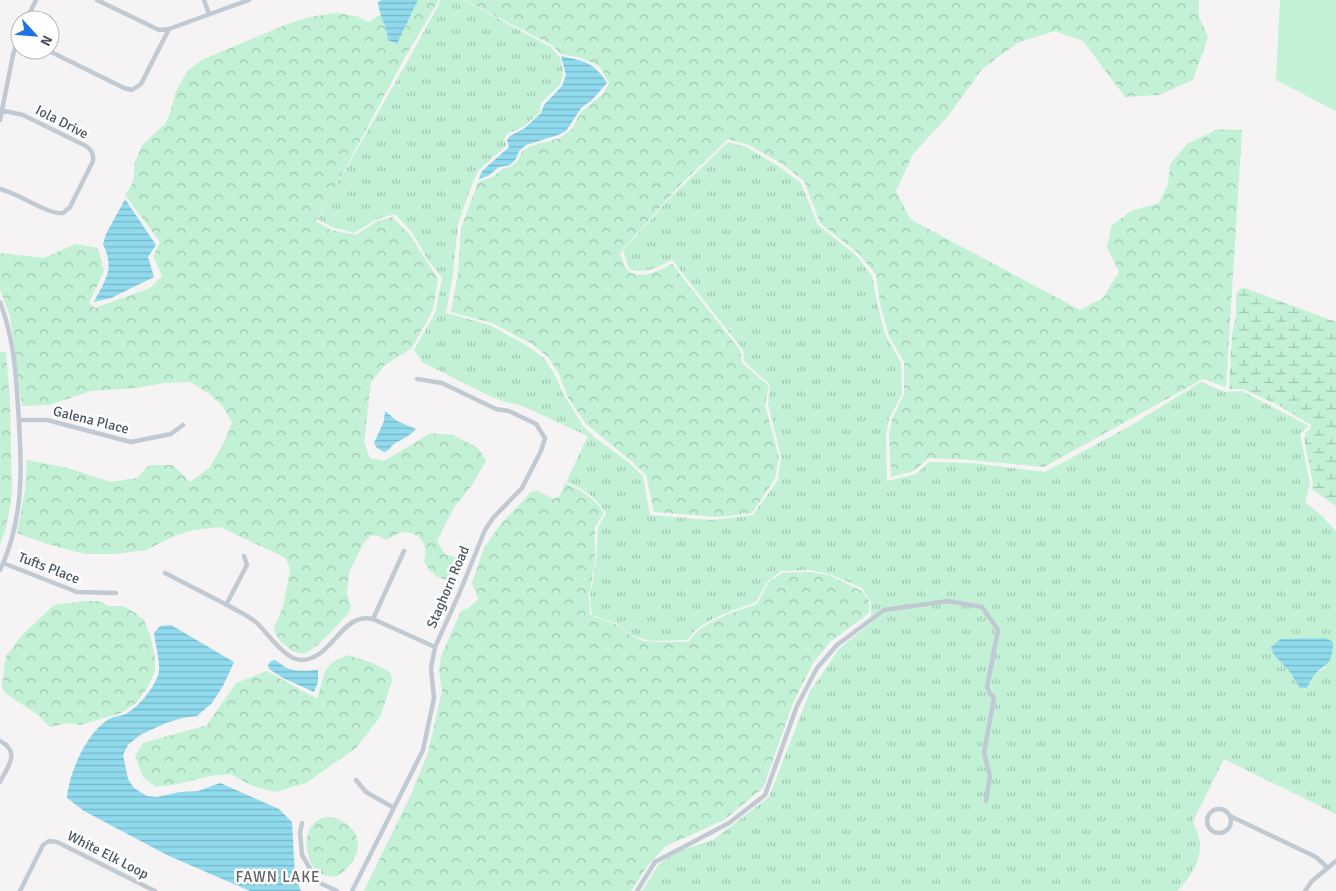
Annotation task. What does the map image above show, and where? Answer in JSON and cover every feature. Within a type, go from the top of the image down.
[{"type":"street","points":[[97,0],[159,30],[169,29],[249,0]]},
{"type":"street","points":[[204,0],[210,14]]},
{"type":"street","points":[[60,56],[124,88],[132,90],[141,84],[169,29]]},
{"type":"street","points":[[0,120],[14,60]]},
{"type":"street","name":"Iola Drive","points":[[0,189],[17,194],[53,212],[63,213],[70,207],[94,157],[90,149],[78,142],[22,115],[1,110]]},
{"type":"street","points":[[0,302],[14,352],[22,458],[20,494],[14,531],[0,570]]},
{"type":"street","name":"Staghorn Road","points":[[352,891],[422,750],[434,698],[431,668],[435,647],[485,530],[493,518],[522,488],[541,451],[545,438],[536,424],[509,411],[496,409],[442,383],[418,379]]},
{"type":"street","name":"Galena Place","points":[[19,420],[47,420],[131,442],[171,434],[183,425]]},
{"type":"street","points":[[373,619],[404,551]]},
{"type":"street","points":[[226,605],[247,565],[244,556]]},
{"type":"street","name":"Tufts Place","points":[[4,563],[77,592],[116,593]]},
{"type":"street","points":[[165,573],[252,618],[290,656],[300,660],[312,658],[323,652],[351,622],[363,617],[373,619],[435,647]]},
{"type":"street","points":[[637,891],[655,862],[729,823],[765,795],[797,706],[817,668],[837,646],[884,610],[948,601],[982,607],[998,630],[987,687],[990,694],[994,697],[984,753],[990,776],[986,801]]},
{"type":"street","points":[[0,740],[8,744],[12,752],[11,759],[0,782]]},
{"type":"street","points":[[356,780],[366,792],[394,808]]},
{"type":"street","points":[[1230,816],[1229,827],[1223,832],[1212,831],[1208,825],[1208,817],[1212,811],[1220,809],[1230,816],[1316,858],[1328,868]]},
{"type":"street","points":[[302,823],[300,832],[301,847],[305,861],[318,882],[337,891]]},
{"type":"street","name":"White Elk Loop","points":[[20,891],[42,845],[49,841],[57,842],[155,891]]},
{"type":"street","points":[[1305,891],[1312,882],[1336,861]]},
{"type":"green space","points":[[418,0],[439,0],[405,57],[315,221],[331,230],[356,235],[377,221],[392,217],[410,235],[438,279],[433,310],[412,348],[385,365],[371,382],[364,443],[370,458],[384,461],[431,433],[453,435],[478,448],[486,461],[472,485],[453,509],[437,541],[445,554],[465,560],[460,575],[455,582],[445,580],[429,570],[424,561],[425,546],[416,535],[403,532],[386,540],[379,536],[371,535],[363,544],[349,573],[347,593],[351,607],[348,614],[318,645],[304,654],[292,651],[280,641],[274,631],[283,607],[290,570],[286,558],[220,527],[193,530],[174,536],[146,550],[115,554],[85,554],[47,544],[17,533],[25,490],[27,460],[68,468],[110,482],[137,478],[149,465],[173,465],[190,482],[209,468],[224,443],[232,422],[223,407],[211,395],[190,382],[91,391],[49,405],[22,406],[10,317],[0,289],[0,253],[44,258],[76,244],[98,248],[104,271],[89,303],[95,308],[150,288],[162,276],[153,256],[160,242],[125,195],[133,182],[135,162],[142,145],[166,123],[176,91],[188,70],[204,59],[285,25],[310,17],[336,13],[357,16],[368,22],[381,14],[388,29],[388,40],[397,44]]},
{"type":"green space","points":[[441,0],[463,0],[551,47],[560,58],[563,75],[560,85],[541,103],[540,112],[523,127],[507,134],[504,139],[507,145],[478,171],[458,224],[453,274],[446,313],[490,325],[529,347],[545,359],[583,426],[643,476],[650,515],[712,520],[753,515],[778,480],[781,457],[768,404],[770,385],[744,361],[743,350],[672,260],[646,271],[635,271],[629,269],[623,251],[670,198],[728,142],[746,147],[780,167],[801,183],[818,225],[856,255],[872,276],[885,334],[901,363],[902,394],[889,419],[886,435],[887,481],[916,474],[929,462],[972,463],[1045,472],[1130,426],[1201,382],[1225,392],[1242,391],[1309,426],[1300,434],[1310,483],[1305,502],[1336,531],[1336,814],[1224,759],[1193,821],[1200,844],[1199,857],[1190,876],[1177,891],[642,891],[659,864],[679,851],[713,840],[769,797],[810,691],[839,649],[871,623],[871,602],[862,588],[830,574],[809,570],[781,571],[767,582],[756,602],[709,621],[693,633],[688,640],[654,641],[643,639],[629,634],[618,624],[592,615],[590,597],[596,560],[598,527],[606,514],[599,503],[589,494],[566,482],[588,436],[520,405],[505,402],[488,395],[422,362],[414,350],[435,313],[442,278],[428,260],[412,232],[395,214],[377,219],[354,233],[332,227],[317,219]],"holes":[[[1325,638],[1325,668],[1315,674],[1307,688],[1300,688],[1290,672],[1274,655],[1308,639]]]},
{"type":"green space","points":[[464,0],[1199,0],[1199,17],[1208,37],[1193,80],[1159,95],[1125,97],[1083,41],[1055,31],[1019,42],[982,69],[948,116],[913,154],[896,191],[910,219],[1080,310],[1103,298],[1119,272],[1107,247],[1112,225],[1131,211],[1159,203],[1168,184],[1170,164],[1187,144],[1218,129],[1242,130],[1226,387],[1203,379],[1044,467],[929,458],[914,471],[891,477],[889,434],[892,419],[904,394],[904,362],[889,336],[880,304],[876,275],[859,254],[820,223],[804,181],[782,164],[749,145],[728,139],[681,184],[620,253],[626,268],[636,275],[649,274],[672,264],[740,350],[742,363],[769,386],[765,405],[779,457],[775,479],[752,513],[718,517],[654,512],[646,475],[586,424],[567,396],[559,374],[548,357],[532,344],[492,323],[451,312],[458,273],[461,228],[478,182],[493,177],[502,169],[512,166],[518,160],[522,151],[531,146],[560,138],[572,129],[581,112],[603,94],[609,83],[600,67],[582,58],[561,54],[552,45]]},
{"type":"green space","points":[[1280,0],[1336,0],[1336,111],[1276,80]]},
{"type":"green space","points":[[1242,287],[1336,322],[1336,506],[1311,489],[1313,483],[1304,439],[1306,435],[1304,434],[1311,428],[1311,425],[1278,405],[1243,389],[1229,389],[1232,335],[1236,315],[1236,294]]},
{"type":"green space","points":[[0,352],[6,352],[10,400],[12,495],[6,528],[0,545]]},
{"type":"green space","points":[[565,483],[587,495],[604,513],[595,527],[595,560],[589,597],[590,615],[618,625],[628,634],[643,641],[689,642],[694,635],[710,623],[757,604],[768,583],[782,573],[810,572],[829,575],[862,591],[869,601],[869,613],[830,642],[813,663],[793,703],[763,788],[724,820],[666,846],[648,865],[631,891],[364,891],[413,790],[428,753],[442,691],[439,671],[441,656],[461,611],[470,607],[478,599],[472,583],[484,548],[500,525],[531,492],[537,491],[554,499],[560,495]]},
{"type":"green space","points":[[101,601],[108,606],[123,606],[144,620],[151,638],[155,658],[155,672],[147,688],[136,703],[121,713],[80,725],[69,723],[50,727],[38,715],[5,693],[2,687],[6,656],[23,634],[54,605]]},
{"type":"green space","points":[[348,655],[373,663],[391,673],[392,681],[380,717],[356,748],[306,783],[275,792],[253,786],[230,774],[156,787],[143,777],[135,756],[143,743],[207,725],[236,683],[267,671],[317,699],[328,667]]},
{"type":"green space","points":[[332,817],[352,828],[358,844],[357,853],[352,862],[336,877],[323,875],[313,867],[307,847],[308,834],[314,823],[322,818]]},
{"type":"water","points":[[382,0],[418,0],[397,44],[388,40],[378,2]]},
{"type":"water","points":[[561,56],[588,64],[598,71],[607,83],[591,101],[582,107],[566,131],[526,145],[519,151],[516,159],[510,165],[499,167],[488,176],[479,179],[482,171],[509,147],[507,140],[510,136],[525,128],[541,113],[544,105],[562,86],[566,75]]},
{"type":"water","points":[[125,199],[156,245],[148,257],[154,277],[111,298],[94,302],[109,267],[107,253],[103,244],[106,234]]},
{"type":"water","points":[[385,411],[397,421],[416,429],[384,452],[377,448],[374,443],[384,421]]},
{"type":"water","points":[[171,625],[234,662],[223,686],[212,703],[197,716],[166,723],[140,735],[128,745],[123,755],[128,779],[134,788],[147,796],[157,797],[180,792],[198,791],[220,783],[279,809],[292,822],[295,876],[301,891],[250,891],[169,856],[84,811],[67,798],[75,766],[80,754],[93,734],[112,717],[123,715],[134,708],[146,696],[154,683],[159,667],[154,633],[160,626]]},
{"type":"water","points":[[1326,638],[1333,642],[1329,661],[1315,675],[1307,688],[1300,688],[1290,672],[1274,655],[1271,647],[1281,639]]},
{"type":"water","points":[[275,660],[293,670],[318,670],[318,682],[314,692],[283,678],[269,669],[268,665],[271,661]]},
{"type":"district","name":"FAWN LAKE","points":[[278,877]]}]
